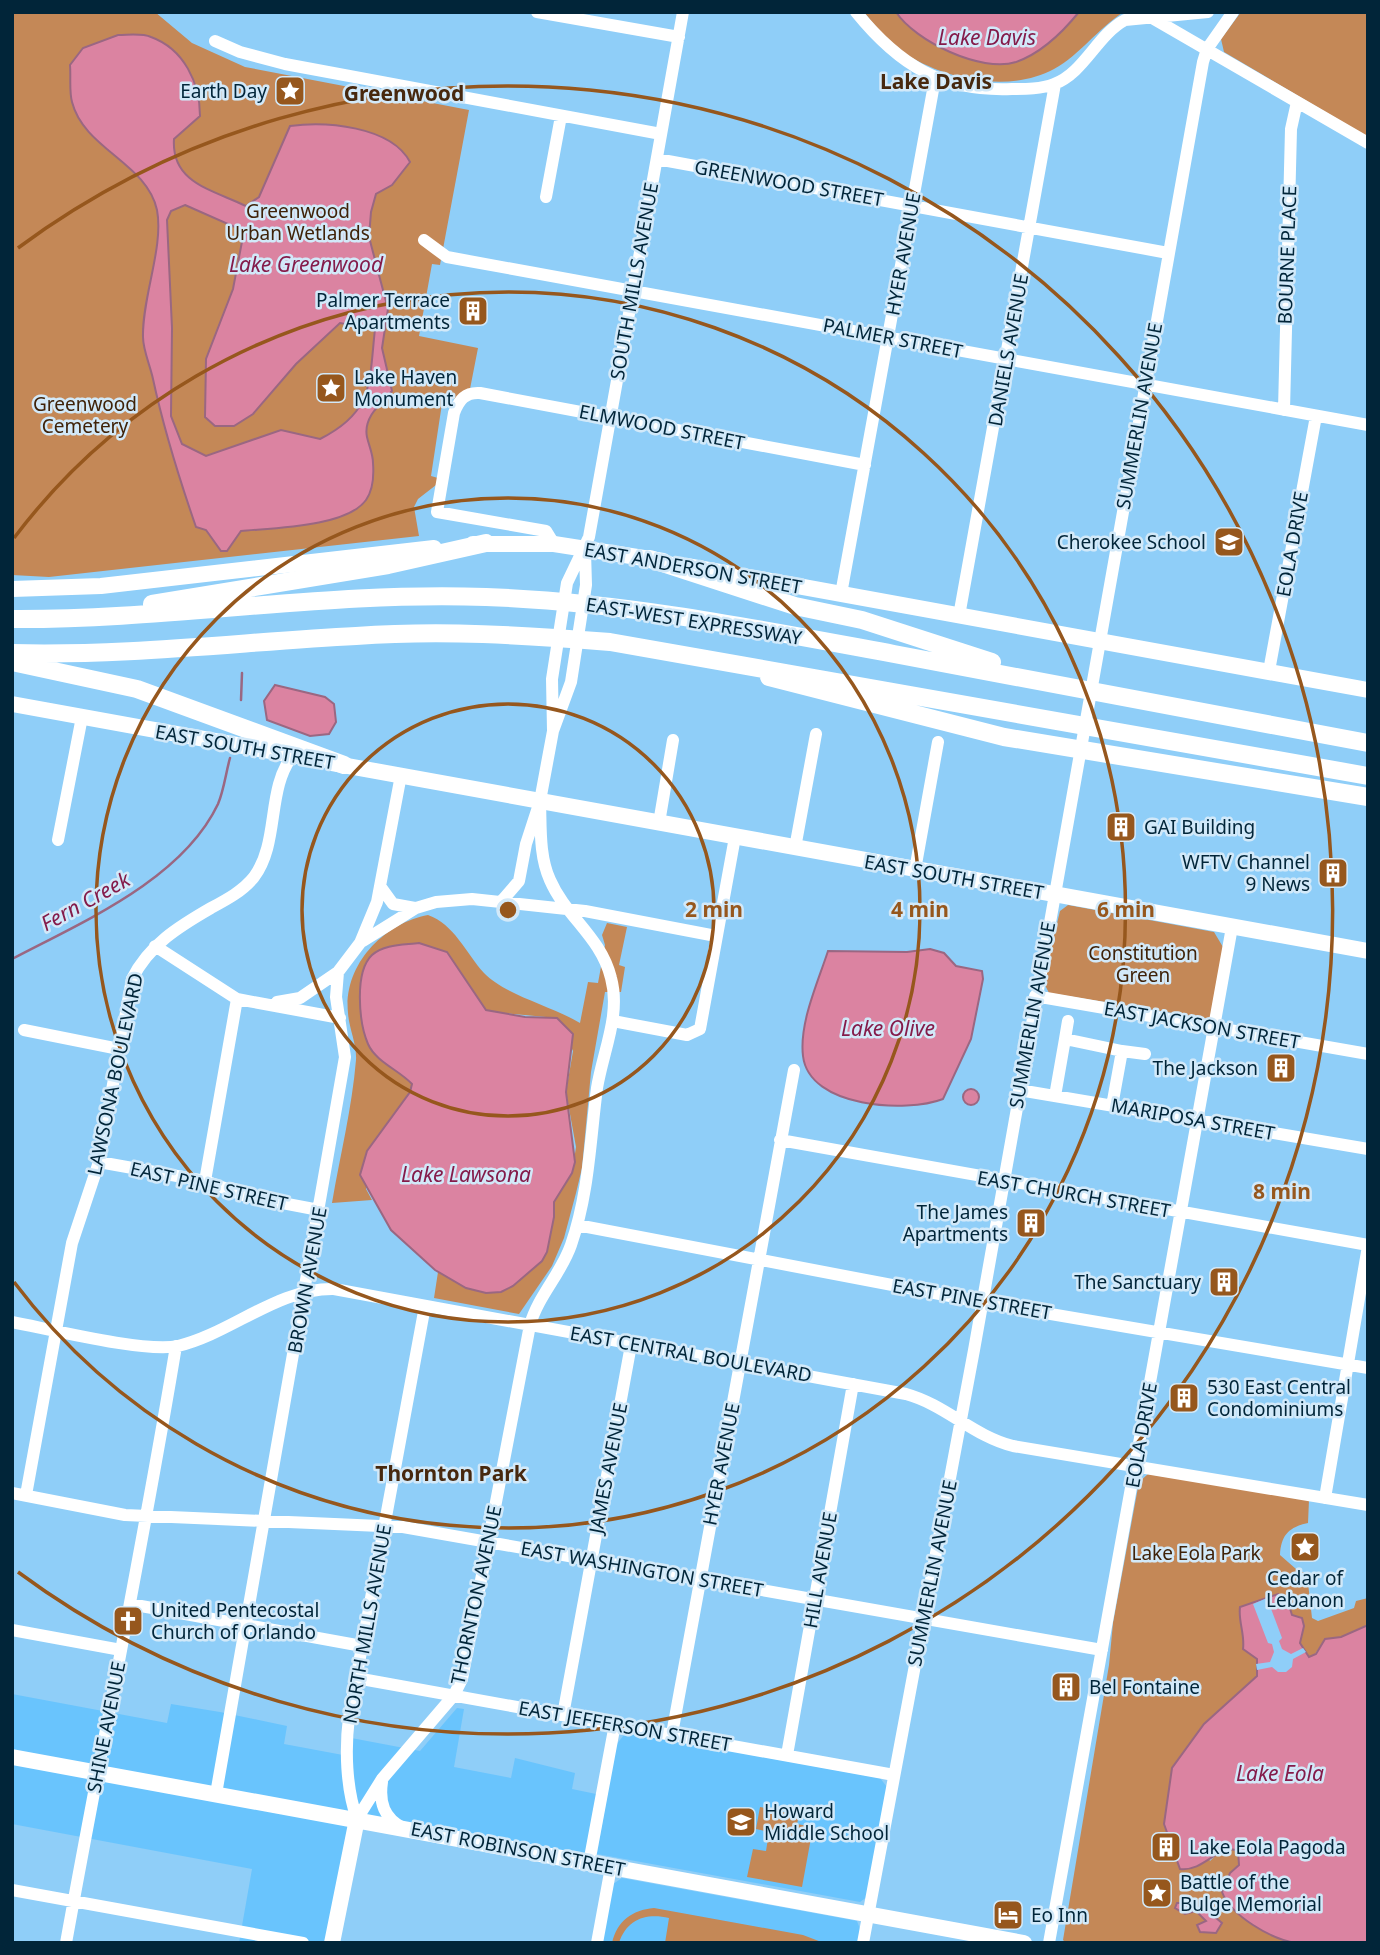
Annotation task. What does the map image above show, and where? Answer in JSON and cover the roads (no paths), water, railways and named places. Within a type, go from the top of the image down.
[{"type":"highway","points":[[74,618],[388,565],[486,543]]},
{"type":"highway","points":[[650,559],[783,602],[862,620],[1059,684]]},
{"type":"highway","name":"EAST-WEST EXPRESSWAY","points":[[12,619],[74,618],[373,598],[535,600],[615,606],[728,622],[1368,743]]},
{"type":"highway","name":"EAST-WEST EXPRESSWAY","points":[[12,653],[149,650],[384,635],[531,636],[610,642],[1368,776]]},
{"type":"highway","points":[[712,658],[794,685],[961,727],[1059,747],[1368,797]]},
{"type":"highway","points":[[12,662],[137,689],[344,765]]},
{"type":"main road","name":"EAST ANDERSON STREET","points":[[12,589],[101,586],[486,543],[554,544],[650,559],[1368,690]]},
{"type":"main road","name":"EAST SOUTH STREET","points":[[12,704],[344,765],[400,783],[478,789],[1368,951]]},
{"type":"main road","name":"EAST ROBINSON STREET","points":[[12,1758],[1024,1943]]},
{"type":"main road","name":"NORTH MILLS AVENUE","points":[[332,1943],[357,1819]]},
{"type":"street","points":[[537,12],[679,37]]},
{"type":"street","name":"SOUTH MILLS AVENUE","points":[[500,903],[519,881],[526,844],[540,801],[553,732],[570,681],[586,585],[585,550],[684,12]]},
{"type":"street","points":[[856,12],[897,56],[935,79],[1001,90],[1055,84],[1113,26],[1147,16],[1208,12]]},
{"type":"street","name":"SUMMERLIN AVENUE","points":[[863,1943],[961,1421],[980,1302],[1101,640],[1144,384],[1207,48],[1233,12]]},
{"type":"street","points":[[1147,16],[1168,24],[1368,143]]},
{"type":"street","points":[[215,41],[240,52],[285,64],[662,134]]},
{"type":"street","name":"HYER AVENUE","points":[[841,594],[935,79]]},
{"type":"street","name":"DANIELS AVENUE","points":[[959,616],[1055,84]]},
{"type":"street","name":"BOURNE PLACE","points":[[1284,410],[1291,129],[1297,102]]},
{"type":"street","points":[[546,197],[561,116]]},
{"type":"street","name":"GREENWOOD STREET","points":[[657,159],[1168,253]]},
{"type":"street","name":"PALMER STREET","points":[[424,240],[447,257],[1368,425]]},
{"type":"street","name":"ELMWOOD STREET","points":[[554,544],[545,531],[437,512],[454,413],[461,399],[473,393],[480,393],[865,465]]},
{"type":"street","name":"EOLA DRIVE","points":[[1269,671],[1316,416]]},
{"type":"street","name":"SOUTH MILLS AVENUE","points":[[553,732],[552,678],[567,583],[585,550]]},
{"type":"street","points":[[58,839],[82,717]]},
{"type":"street","points":[[795,848],[816,734]]},
{"type":"street","points":[[659,823],[673,740]]},
{"type":"street","points":[[915,870],[938,742]]},
{"type":"street","name":"LAWSONA BOULEVARD","points":[[26,1495],[72,1243],[99,1162],[132,979],[141,961],[155,946],[168,935],[232,897],[251,881],[262,866],[284,767],[293,755]]},
{"type":"street","points":[[265,1003],[300,998],[338,972],[360,943],[377,902],[400,783]]},
{"type":"street","name":"THORNTON AVENUE","points":[[357,1819],[382,1779],[454,1695],[465,1668],[530,1325],[534,1311],[565,1260],[577,1225],[590,1167],[599,1078],[613,1021],[612,981],[595,939],[556,893],[544,865],[540,801]]},
{"type":"street","points":[[613,1021],[687,1035],[696,1033],[702,1024],[735,836]]},
{"type":"street","points":[[380,886],[393,904],[416,908]]},
{"type":"street","points":[[360,943],[416,908],[450,900],[570,910],[716,936]]},
{"type":"street","points":[[595,939],[596,930],[602,921],[620,919]]},
{"type":"street","name":"EOLA DRIVE","points":[[1049,1943],[1232,927]]},
{"type":"street","points":[[155,946],[237,999],[340,1018]]},
{"type":"street","name":"BROWN AVENUE","points":[[216,1794],[345,1057],[336,987],[338,972]]},
{"type":"street","name":"EAST JACKSON STREET","points":[[1035,996],[1368,1054]]},
{"type":"street","points":[[205,1181],[237,999]]},
{"type":"street","points":[[1055,1096],[1068,1021]]},
{"type":"street","points":[[24,1030],[119,1049]]},
{"type":"street","points":[[1065,1039],[1145,1054]]},
{"type":"street","points":[[1112,1106],[1122,1051]]},
{"type":"street","name":"HYER AVENUE","points":[[672,1734],[794,1070]]},
{"type":"street","name":"MARIPOSA STREET","points":[[1019,1090],[1368,1149]]},
{"type":"street","name":"EAST CHURCH STREET","points":[[780,1140],[1002,1182],[1368,1245]]},
{"type":"street","name":"EAST PINE STREET","points":[[99,1162],[205,1181],[246,1196],[319,1210]]},
{"type":"street","name":"EAST PINE STREET","points":[[577,1225],[980,1302],[1368,1368]]},
{"type":"street","points":[[1325,1498],[1368,1245]]},
{"type":"street","name":"EAST CENTRAL BOULEVARD","points":[[12,1322],[148,1346],[176,1346],[305,1291],[334,1289],[920,1398],[1002,1443],[1368,1505]]},
{"type":"street","name":"NORTH MILLS AVENUE","points":[[357,1819],[351,1802],[347,1743],[356,1678],[425,1306]]},
{"type":"street","name":"JAMES AVENUE","points":[[563,1715],[631,1345]]},
{"type":"street","name":"SHINE AVENUE","points":[[66,1943],[96,1773],[148,1516],[176,1346]]},
{"type":"street","name":"HILL AVENUE","points":[[787,1755],[853,1384]]},
{"type":"street","name":"EAST WASHINGTON STREET","points":[[12,1493],[103,1511],[148,1516],[386,1526],[1102,1650]]},
{"type":"street","points":[[130,1604],[362,1646]]},
{"type":"street","points":[[12,1630],[121,1650]]},
{"type":"street","name":"EAST JEFFERSON STREET","points":[[356,1678],[894,1775]]},
{"type":"street","points":[[589,1863],[615,1724]]},
{"type":"street","points":[[382,1779],[383,1808],[394,1823],[403,1828]]},
{"type":"street","points":[[597,1943],[611,1867]]},
{"type":"street","points":[[12,1890],[303,1943]]},
{"type":"water","name":"Lake Davis","points":[[896,12],[1079,12],[1043,48],[1016,62],[1002,64],[985,63],[950,52],[918,34]]},
{"type":"water","name":"Lake Greenwood","points":[[135,34],[163,42],[173,50],[193,80],[200,116],[174,139],[179,166],[196,183],[246,206],[259,197],[290,126],[321,124],[373,133],[401,150],[410,162],[392,185],[376,194],[371,212],[369,237],[388,309],[382,348],[392,391],[370,418],[366,430],[373,460],[372,483],[366,500],[356,509],[343,516],[308,525],[241,531],[227,551],[221,551],[206,530],[196,527],[167,435],[143,342],[146,305],[158,240],[157,210],[151,194],[141,180],[89,132],[79,118],[71,98],[70,65],[83,48],[118,35]],"holes":[[[185,205],[244,231],[233,289],[206,359],[205,417],[215,426],[234,426],[253,414],[296,364],[340,323],[375,329],[369,380],[360,407],[351,418],[320,439],[281,430],[206,456],[182,444],[171,416],[172,328],[167,220],[171,211]]]},
{"type":"water","points":[[275,685],[325,697],[334,704],[336,722],[329,734],[310,736],[267,720],[264,701]]},
{"type":"water","name":"Lake Lawsona","points":[[419,943],[447,952],[486,1010],[525,1017],[557,1018],[573,1034],[566,1092],[575,1162],[572,1173],[554,1202],[547,1252],[542,1261],[513,1286],[501,1292],[486,1293],[466,1288],[435,1270],[391,1230],[360,1175],[367,1151],[410,1092],[412,1084],[376,1056],[368,1044],[362,1024],[360,998],[363,973],[366,963],[377,951]]},
{"type":"water","name":"Lake Olive","points":[[930,949],[944,953],[956,966],[982,971],[983,979],[971,1039],[943,1099],[907,1106],[884,1105],[840,1096],[822,1087],[809,1073],[803,1056],[803,1043],[810,1003],[828,951],[907,952]]},
{"type":"water","points":[[968,1089],[974,1089],[979,1097],[977,1103],[968,1105],[963,1100],[963,1094]]},
{"type":"water","name":"Lake Eola","points":[[1278,1594],[1288,1602],[1292,1615],[1302,1618],[1304,1626],[1300,1643],[1309,1657],[1316,1654],[1325,1639],[1341,1637],[1368,1625],[1368,1943],[1296,1943],[1275,1937],[1253,1925],[1234,1910],[1222,1892],[1230,1873],[1239,1865],[1238,1851],[1224,1850],[1197,1866],[1180,1869],[1164,1824],[1172,1768],[1204,1724],[1257,1676],[1257,1659],[1243,1649],[1240,1607]]},
{"type":"water","points":[[1187,1897],[1196,1901],[1191,1906],[1193,1909],[1202,1906],[1222,1923],[1216,1933],[1200,1932],[1197,1925],[1206,1921],[1196,1911],[1185,1914],[1175,1908],[1177,1903],[1184,1903]]},
{"type":"waterway","name":"Fern Creek","points":[[241,700],[242,673]]},
{"type":"waterway","name":"Fern Creek","points":[[12,959],[128,896],[180,855],[202,831],[218,804],[230,758]]},
{"type":"place","name":"Earth Day","points":[[290,91]]},
{"type":"place","name":"Palmer Terrace Apartments","points":[[473,311]]},
{"type":"place","name":"Lake Haven Monument","points":[[331,388]]},
{"type":"place","name":"Cherokee School","points":[[1229,542]]},
{"type":"place","name":"GAI Building","points":[[1121,827]]},
{"type":"place","name":"WFTV Channel 9 News","points":[[1333,873]]},
{"type":"place","name":"The Jackson","points":[[1281,1068]]},
{"type":"place","name":"The James Apartments","points":[[1031,1223]]},
{"type":"place","name":"The Sanctuary","points":[[1224,1282]]},
{"type":"place","name":"530 East Central Condominiums","points":[[1184,1398]]},
{"type":"place","name":"Cedar of Lebanon","points":[[1305,1547]]},
{"type":"place","name":"United Pentecostal Church of Orlando","points":[[128,1621]]},
{"type":"place","name":"Bel Fontaine","points":[[1066,1687]]},
{"type":"place","name":"Howard Middle School","points":[[741,1822]]},
{"type":"place","name":"Lake Eola Pagoda","points":[[1166,1847]]},
{"type":"place","name":"Battle of the Bulge Memorial","points":[[1157,1893]]},
{"type":"place","name":"Eo Inn","points":[[1008,1915]]},
{"type":"district","name":"Lake Davis","points":[[936,81]]},
{"type":"district","name":"Greenwood","points":[[404,93]]},
{"type":"district","name":"Thornton Park","points":[[451,1473]]},
{"type":"park label","name":"Greenwood Urban Wetlands","points":[[298,222]]},
{"type":"park label","name":"Greenwood Cemetery","points":[[85,415]]},
{"type":"park label","name":"Constitution Green","points":[[1143,964]]},
{"type":"park label","name":"Lake Eola Park","points":[[1196,1553]]}]
